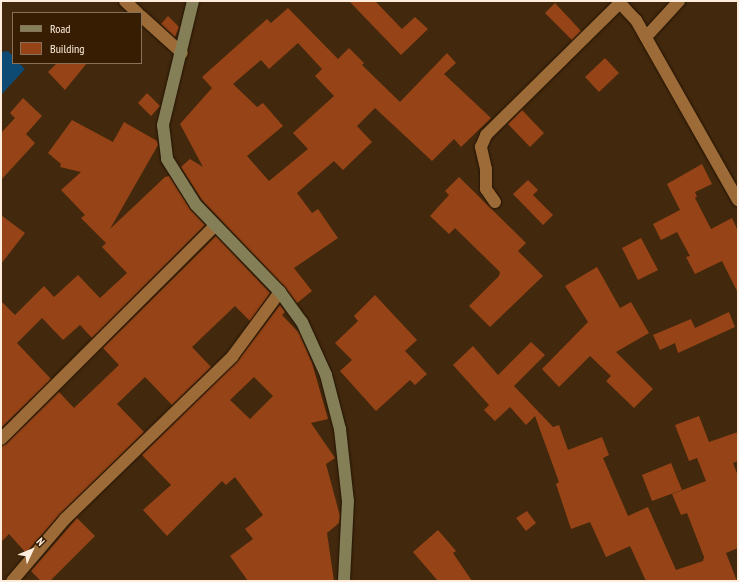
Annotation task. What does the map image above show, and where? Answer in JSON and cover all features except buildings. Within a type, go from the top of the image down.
[{"type":"street","points":[[125,1],[137,12]]},
{"type":"street","points":[[193,1],[182,53],[163,125],[167,158],[196,205],[280,292],[302,322],[326,375],[340,429],[348,501],[344,581]]},
{"type":"street","points":[[646,37],[679,1]]},
{"type":"street","points":[[495,202],[486,189],[486,169],[481,147],[486,135],[619,2],[636,20],[738,200]]},
{"type":"street","points":[[142,17],[182,53]]},
{"type":"street","points":[[1,439],[216,226]]},
{"type":"street","points":[[12,581],[65,519],[232,357],[280,292]]},
{"type":"water","points":[[8,51],[12,55],[12,64],[20,64],[25,69],[1,95],[1,52]]}]
